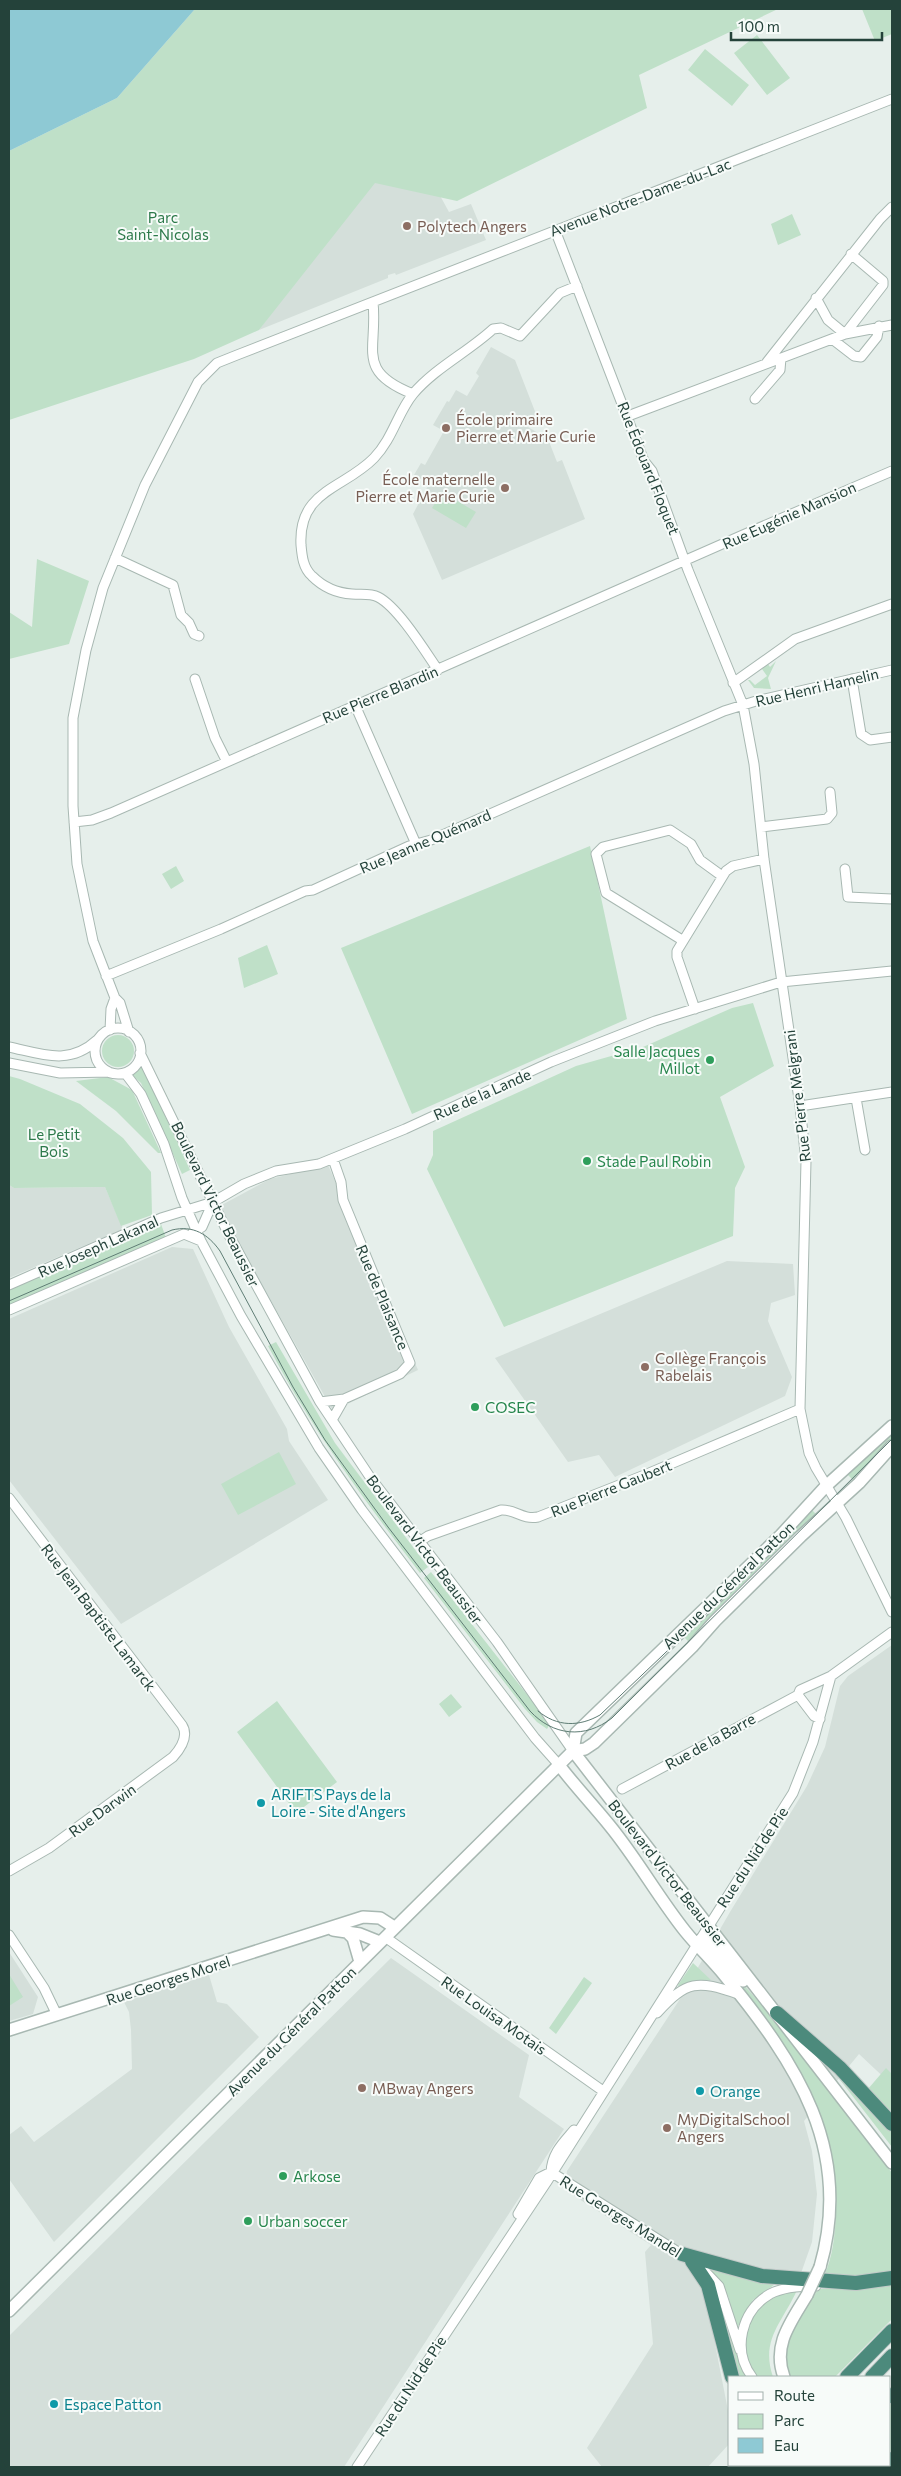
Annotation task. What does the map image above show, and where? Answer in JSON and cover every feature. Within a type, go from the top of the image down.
[{"type":"highway","points":[[774,2010],[840,2068],[892,2124]]},
{"type":"highway","points":[[687,2258],[762,2276],[856,2283],[892,2278]]},
{"type":"highway","points":[[687,2258],[708,2285],[732,2376]]},
{"type":"highway","points":[[848,2376],[892,2331]]},
{"type":"highway","points":[[873,2376],[892,2356]]},
{"type":"street","name":"Avenue Notre-Dame-du-Lac","points":[[115,558],[157,459],[198,382],[218,363],[892,99]]},
{"type":"street","points":[[766,364],[851,254],[892,207]]},
{"type":"street","name":"Rue Édouard Floquet","points":[[555,230],[644,461],[652,471],[743,705]]},
{"type":"street","points":[[845,334],[869,305],[883,281],[851,254]]},
{"type":"street","points":[[438,670],[385,602],[369,595],[329,590],[310,575],[303,563],[300,532],[308,510],[328,488],[357,472],[374,458],[392,434],[413,394],[493,329],[501,328],[520,336],[560,293],[577,286]]},
{"type":"street","points":[[816,298],[828,320],[845,334]]},
{"type":"street","points":[[372,302],[374,318],[371,342],[372,361],[384,378],[394,386],[413,394]]},
{"type":"street","points":[[628,416],[845,334],[892,325]]},
{"type":"street","points":[[832,339],[854,356],[861,357],[877,337],[879,326]]},
{"type":"street","points":[[755,399],[780,370],[781,358]]},
{"type":"street","name":"Rue Eugénie Mansion","points":[[686,561],[892,471]]},
{"type":"street","points":[[9,1063],[60,1074],[125,1073],[136,1065],[140,1052],[136,1039],[129,1032],[120,1003],[115,998],[93,941],[77,864],[74,822],[73,718],[86,650],[102,588],[115,558],[173,585],[180,615],[189,623],[194,634],[199,636]]},
{"type":"street","name":"Rue Pierre Blandin","points":[[74,822],[92,820],[111,812],[220,765],[226,760],[438,670],[686,561]]},
{"type":"street","points":[[733,683],[794,639],[892,604]]},
{"type":"street","name":"Rue Henri Hamelin","points":[[743,705],[892,670]]},
{"type":"street","points":[[195,679],[215,738],[226,760]]},
{"type":"street","points":[[852,679],[861,734],[870,740],[892,737]]},
{"type":"street","points":[[355,705],[416,844]]},
{"type":"street","name":"Rue Pierre Melgrani","points":[[743,705],[754,764],[764,859],[800,1106],[806,1161],[800,1409],[809,1453],[826,1486],[838,1504],[892,1612]]},
{"type":"street","name":"Rue Jeanne Quémard","points":[[106,976],[680,729],[743,705]]},
{"type":"street","points":[[762,828],[827,819],[832,809],[830,792]]},
{"type":"street","points":[[682,940],[606,893],[596,854],[603,847],[670,830],[686,841],[700,860],[722,876]]},
{"type":"street","points":[[695,1009],[677,957],[682,940],[722,876],[733,866],[764,859]]},
{"type":"street","points":[[845,870],[848,897],[892,899]]},
{"type":"street","name":"Rue de la Lande","points":[[187,1208],[212,1202],[244,1184],[276,1171],[319,1164],[626,1031],[781,982],[892,971]]},
{"type":"street","points":[[110,1030],[111,1009],[115,998]]},
{"type":"street","points":[[9,1047],[42,1054],[70,1057],[88,1049],[110,1030],[118,1029],[129,1032]]},
{"type":"street","points":[[99,1038],[95,1055],[100,1065],[109,1072]]},
{"type":"street","name":"Boulevard Victor Beaussier","points":[[140,1052],[212,1202],[320,1402],[370,1477],[496,1642],[573,1751],[892,2163]]},
{"type":"street","name":"Boulevard Victor Beaussier","points":[[125,1073],[140,1094],[164,1144],[182,1198],[201,1241],[241,1316],[319,1448],[362,1510],[535,1738],[559,1766],[572,1785],[609,1825],[696,1943],[777,2043],[797,2076],[818,2126],[830,2181],[828,2235],[820,2267],[808,2295],[783,2338],[780,2361],[784,2376]]},
{"type":"street","points":[[800,1106],[892,1092]]},
{"type":"street","points":[[856,1098],[865,1150]]},
{"type":"street","name":"Rue de Plaisance","points":[[320,1402],[344,1399],[400,1374],[410,1363],[343,1200],[341,1182],[333,1158]]},
{"type":"street","points":[[197,1231],[202,1227],[212,1202]]},
{"type":"street","name":"Rue Joseph Lakanal","points":[[9,1285],[187,1208]]},
{"type":"street","name":"Rue Joseph Lakanal","points":[[9,1310],[184,1234],[197,1231]]},
{"type":"street","points":[[184,1234],[201,1241]]},
{"type":"street","points":[[332,1420],[344,1399]]},
{"type":"street","name":"Rue Pierre Gaubert","points":[[419,1542],[445,1530],[505,1510],[524,1518],[538,1517],[647,1474],[800,1409]]},
{"type":"street","name":"Avenue du Général Patton","points":[[573,1751],[576,1733],[781,1535],[826,1486],[892,1426]]},
{"type":"street","name":"Avenue du Général Patton","points":[[9,2311],[573,1751],[594,1743],[692,1648],[715,1621],[801,1536],[838,1504],[892,1446]]},
{"type":"street","name":"Rue Jean Baptiste Lamarck","points":[[9,1498],[182,1725],[185,1737]]},
{"type":"street","name":"Rue de la Barre","points":[[622,1788],[792,1696],[798,1695],[800,1690],[831,1676],[892,1632]]},
{"type":"street","name":"Rue du Nid de Pie","points":[[357,2467],[463,2304],[533,2186],[540,2178],[551,2172],[793,1793],[820,1719],[831,1676]]},
{"type":"street","points":[[798,1695],[814,1716],[820,1719]]},
{"type":"street","name":"Rue Darwin","points":[[9,1871],[49,1848],[166,1762],[179,1751],[185,1737]]},
{"type":"street","points":[[360,1934],[358,1926],[363,1917],[380,1918],[394,1928]]},
{"type":"street","name":"Rue Georges Morel","points":[[9,2030],[363,1917]]},
{"type":"street","name":"Rue Georges Morel","points":[[326,1930],[345,1930],[382,1940]]},
{"type":"street","points":[[345,1930],[353,1938],[360,1962]]},
{"type":"street","points":[[9,1935],[44,1988],[57,2015]]},
{"type":"street","name":"Boulevard Victor Beaussier","points":[[696,1943],[702,1938],[707,1940],[754,1993],[774,2010]]},
{"type":"street","name":"Rue Louisa Motais","points":[[382,1940],[603,2091]]},
{"type":"street","name":"Rue du Nid de Pie","points":[[646,2026],[676,1993],[686,1988],[705,1984],[738,1994]]},
{"type":"street","name":"Rue Georges Mandel","points":[[551,2172],[703,2268],[719,2286],[740,2350],[752,2376]]},
{"type":"street","points":[[740,2350],[741,2335],[746,2322],[756,2306],[771,2294],[800,2287],[856,2283]]},
{"type":"shaded area","name":"Polytech Angers","points":[[414,148],[449,212],[471,204],[486,240],[396,275],[395,273],[388,275],[388,278],[259,330],[381,162]]},
{"type":"shaded area","points":[[491,347],[515,360],[536,414],[528,427],[548,439],[557,462],[562,460],[585,519],[442,580],[413,514],[429,484],[414,475],[421,463],[425,465],[444,431],[433,425],[447,401],[449,402],[456,390],[467,396],[479,376],[476,373]]},
{"type":"shaded area","points":[[328,1165],[418,1370],[333,1411],[218,1207],[270,1179]]},
{"type":"shaded area","points":[[9,1185],[14,1188],[105,1187],[123,1229],[9,1278]]},
{"type":"shaded area","points":[[172,1247],[193,1249],[229,1327],[287,1429],[289,1441],[328,1500],[121,1624],[9,1480],[9,1319]]},
{"type":"shaded area","name":"Collège François Rabelais","points":[[727,1261],[793,1264],[795,1295],[771,1303],[768,1321],[792,1377],[785,1396],[615,1477],[599,1455],[568,1462],[495,1358]]},
{"type":"shaded area","points":[[892,1645],[892,2085],[859,2054],[804,2121],[812,2151],[817,2194],[812,2242],[800,2276],[750,2270],[697,2251],[728,2411],[728,2445],[708,2467],[602,2467],[587,2448],[653,2344],[645,2252],[651,2245],[565,2190],[567,2171],[678,2002],[730,1912],[807,1786],[825,1747],[840,1686],[848,1676]]},
{"type":"shaded area","points":[[9,1952],[38,1997],[33,2014],[9,2021]]},
{"type":"shaded area","points":[[391,1958],[529,2055],[519,2097],[564,2129],[344,2467],[9,2467],[9,2336]]},
{"type":"shaded area","points":[[209,1975],[217,2002],[227,2004],[259,2037],[54,2242],[9,2179],[9,2135],[21,2126],[34,2142],[132,2069],[129,2012],[124,2002]]},
{"type":"green space","name":"Parc Saint-Nicolas","points":[[195,9],[778,9],[639,75],[647,108],[457,201],[375,183],[259,330],[194,359],[9,420],[9,151],[117,98]]},
{"type":"green space","points":[[862,9],[892,9],[892,34],[875,41]]},
{"type":"green space","points":[[757,35],[790,78],[767,95],[734,53]]},
{"type":"green space","points":[[705,49],[749,85],[732,106],[688,70]]},
{"type":"green space","points":[[792,214],[801,235],[778,245],[771,224]]},
{"type":"green space","points":[[442,492],[476,512],[466,528],[432,508]]},
{"type":"green space","points":[[37,559],[89,581],[69,644],[9,659],[9,612],[32,627]]},
{"type":"green space","points":[[776,661],[768,678],[771,689],[754,688],[748,680],[755,685],[767,676],[762,669],[768,664],[770,667]]},
{"type":"green space","points":[[590,846],[627,1019],[412,1114],[341,948]]},
{"type":"green space","points":[[176,866],[184,881],[171,889],[162,874]]},
{"type":"green space","points":[[267,945],[278,974],[244,988],[238,958]]},
{"type":"green space","name":"Stade Paul Robin","points":[[753,1003],[774,1066],[720,1097],[745,1167],[735,1188],[733,1236],[504,1327],[427,1169],[433,1155],[433,1131],[576,1066],[643,1047],[732,1008]]},
{"type":"green space","points":[[118,1035],[129,1040],[134,1051],[129,1062],[118,1067],[107,1062],[102,1051],[107,1040]]},
{"type":"green space","points":[[142,1065],[190,1170],[182,1174],[141,1083],[132,1075]]},
{"type":"green space","name":"Le Petit Bois","points":[[9,1076],[80,1104],[123,1138],[151,1172],[152,1215],[121,1226],[105,1187],[14,1188],[9,1185]]},
{"type":"green space","points":[[108,1077],[132,1090],[161,1153],[158,1153],[116,1111],[76,1081]]},
{"type":"green space","points":[[161,1224],[166,1238],[9,1306],[9,1290]]},
{"type":"green space","points":[[276,1342],[335,1443],[428,1567],[420,1573],[320,1435],[268,1346]]},
{"type":"green space","points":[[892,1429],[892,1442],[853,1480],[847,1474]]},
{"type":"green space","points":[[279,1452],[296,1484],[238,1515],[221,1484]]},
{"type":"green space","points":[[811,1509],[818,1516],[691,1644],[681,1634]]},
{"type":"green space","points":[[431,1572],[550,1724],[547,1729],[537,1722],[525,1709],[424,1578]]},
{"type":"green space","points":[[451,1694],[462,1707],[449,1717],[439,1704]]},
{"type":"green space","points":[[277,1701],[337,1782],[296,1813],[237,1732]]},
{"type":"green space","points":[[693,1963],[711,1980],[697,1981],[679,1987],[678,1985]]},
{"type":"green space","points":[[9,1974],[23,1997],[9,2006]]},
{"type":"green space","points":[[584,1977],[592,1983],[556,2034],[549,2028]]},
{"type":"green space","points":[[738,1979],[769,2013],[783,2033],[786,2032],[892,2173],[892,2275],[824,2276],[831,2253],[836,2213],[835,2178],[829,2145],[820,2116],[808,2088],[775,2034],[736,1980]]},
{"type":"green space","points":[[886,2068],[892,2074],[892,2112],[868,2089]]},
{"type":"green space","points":[[837,2071],[892,2131],[892,2147],[837,2076]]},
{"type":"green space","points":[[715,2267],[778,2282],[753,2300],[737,2328],[728,2296],[712,2271]]},
{"type":"green space","points":[[892,2284],[892,2319],[836,2376],[791,2376],[786,2353],[788,2342],[798,2320],[818,2289],[867,2288]]},
{"type":"green space","points":[[714,2285],[728,2318],[738,2359],[746,2376],[736,2376]]},
{"type":"green space","points":[[797,2290],[771,2341],[769,2352],[773,2376],[756,2376],[746,2357],[746,2334],[749,2324],[762,2305],[780,2294]]},
{"type":"green space","points":[[892,2399],[892,2455],[891,2455]]},
{"type":"water","points":[[9,9],[195,9],[117,98],[9,151]]},
{"type":"tram line","points":[[9,1301],[172,1230],[193,1230],[205,1236],[220,1251],[293,1387],[325,1440],[388,1527],[530,1711],[549,1726],[570,1732],[591,1729],[602,1725],[612,1718],[892,1439]]},
{"type":"tram line","points":[[538,1711],[553,1720],[568,1723],[584,1722],[600,1715],[727,1594]]},
{"type":"place","name":"Polytech Angers","points":[[407,226]]},
{"type":"place","name":"École primaire Pierre et Marie Curie","points":[[446,428]]},
{"type":"place","name":"École maternelle Pierre et Marie Curie","points":[[505,488]]},
{"type":"place","name":"Salle Jacques Millot","points":[[710,1060]]},
{"type":"place","name":"Stade Paul Robin","points":[[587,1161]]},
{"type":"place","name":"Collège François Rabelais","points":[[645,1367]]},
{"type":"place","name":"COSEC","points":[[475,1407]]},
{"type":"place","name":"ARIFTS Pays de la Loire - Site d'Angers","points":[[261,1803]]},
{"type":"place","name":"MBway Angers","points":[[362,2088]]},
{"type":"place","name":"Orange","points":[[700,2091]]},
{"type":"place","name":"MyDigitalSchool Angers","points":[[667,2128]]},
{"type":"place","name":"Arkose","points":[[283,2176]]},
{"type":"place","name":"Urban soccer","points":[[248,2221]]},
{"type":"place","name":"Espace Patton","points":[[54,2404]]}]
